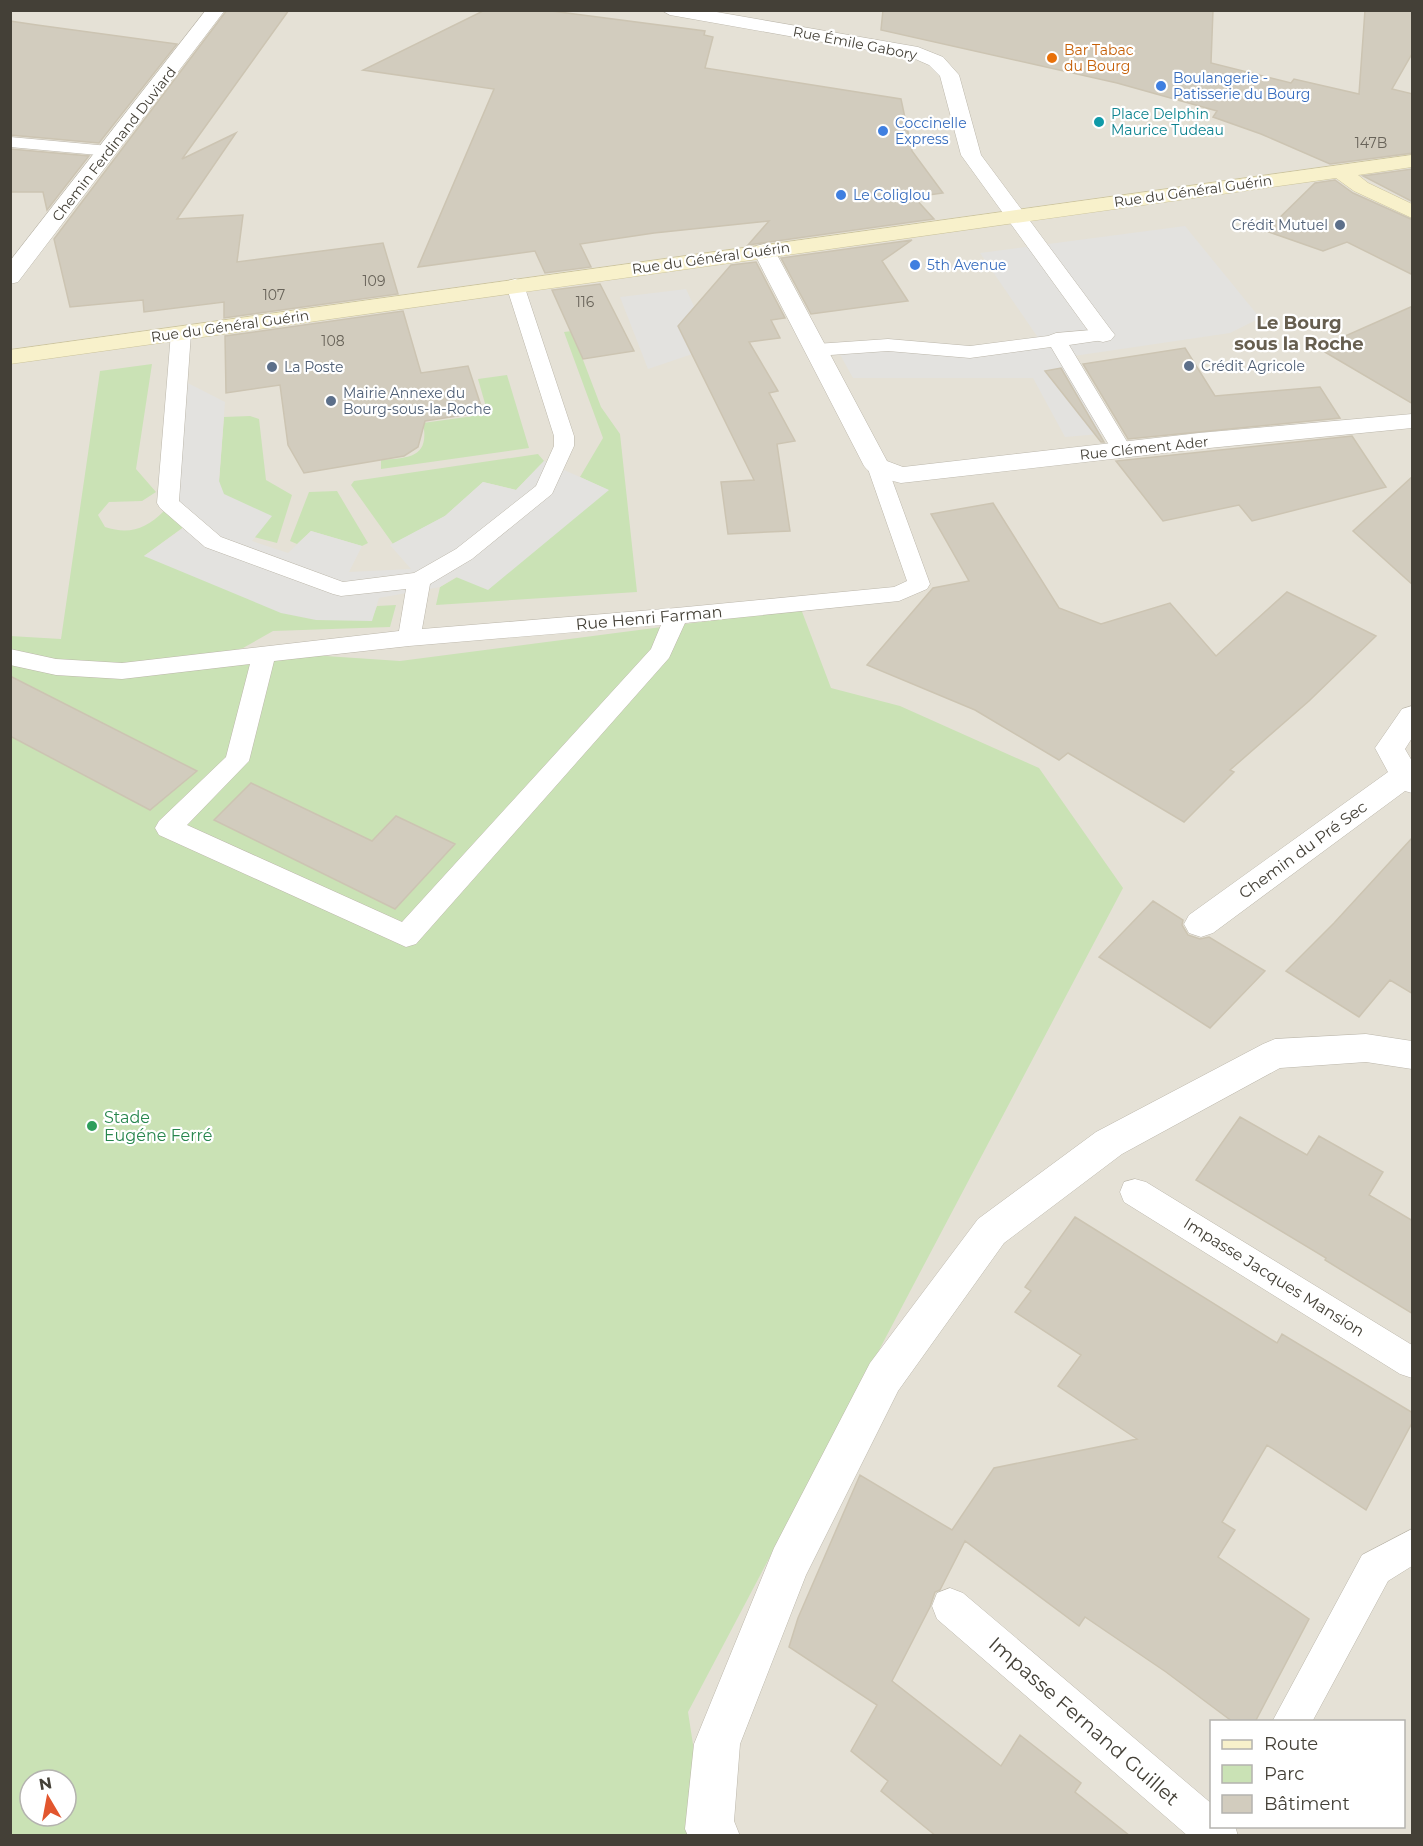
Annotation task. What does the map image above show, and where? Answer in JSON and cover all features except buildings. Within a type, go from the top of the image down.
[{"type":"main road","name":"Rue du Général Guérin","points":[[10,357],[1413,161]]},
{"type":"main road","points":[[1341,171],[1361,187],[1413,212]]},
{"type":"street","name":"Chemin Ferdinand Duviard","points":[[10,277],[216,10]]},
{"type":"street","name":"Rue Émile Gabory","points":[[670,10],[918,53],[936,61],[949,75],[972,155],[1014,216],[1103,335]]},
{"type":"street","name":"Rue Henri Farman","points":[[764,251],[877,466]]},
{"type":"street","name":"Rue Clément Ader","points":[[877,466],[901,475],[1122,450],[1413,422]]},
{"type":"street","points":[[1409,779],[1390,748],[1413,716]]},
{"type":"street","name":"Chemin du Pré Sec","points":[[1201,924],[1409,779]]},
{"type":"street","points":[[716,1836],[709,1829],[717,1744],[789,1563],[884,1377],[991,1232],[1109,1143],[1275,1054],[1366,1048],[1413,1055]]},
{"type":"lane","points":[[10,142],[109,151]]},
{"type":"lane","points":[[181,333],[168,503],[213,542],[341,589],[418,580],[464,554],[545,489],[564,446],[564,436],[514,285]]},
{"type":"lane","points":[[816,350],[888,345],[970,352],[1014,348],[1056,339],[1103,335]]},
{"type":"lane","points":[[1056,339],[1122,450]]},
{"type":"lane","name":"Rue Henri Farman","points":[[10,657],[56,667],[122,671],[409,638],[676,616],[899,594],[919,584],[877,466]]},
{"type":"lane","points":[[409,638],[418,580]]},
{"type":"lane","points":[[264,655],[237,760],[168,828],[406,936],[661,652],[676,616]]},
{"type":"lane","name":"Impasse Jacques Mansion","points":[[1135,1192],[1413,1363]]},
{"type":"lane","points":[[1293,1720],[1375,1568],[1413,1547]]},
{"type":"lane","name":"Impasse Fernand Guillet","points":[[950,1606],[1219,1836]]},
{"type":"shaded area","points":[[11,11],[1412,11],[1412,1835],[11,1836]]},
{"type":"shaded area","points":[[1185,226],[1260,318],[1230,333],[1067,357],[1112,433],[1065,437],[1033,378],[853,378],[837,349],[970,352],[1041,342],[980,253]]},
{"type":"shaded area","points":[[686,289],[713,347],[648,369],[620,297]]},
{"type":"shaded area","points":[[178,378],[225,402],[219,481],[224,494],[272,516],[252,541],[288,553],[311,531],[362,546],[349,572],[411,569],[390,545],[445,516],[483,482],[516,490],[544,461],[609,490],[488,590],[456,577],[440,587],[379,598],[372,621],[316,620],[281,613],[144,556],[190,523],[168,503]]},
{"type":"green space","points":[[572,331],[601,407],[620,434],[637,592],[436,605],[440,587],[608,490],[580,477],[603,438],[564,332]]},
{"type":"green space","points":[[152,364],[136,469],[156,492],[142,501],[109,502],[98,515],[105,527],[122,530],[137,529],[151,522],[164,511],[185,526],[144,556],[371,621],[377,606],[396,605],[390,627],[273,631],[235,650],[400,661],[801,609],[831,688],[900,706],[1039,768],[1123,888],[688,1712],[707,1835],[11,1835],[10,636],[61,639],[100,371]]},
{"type":"green space","points":[[507,375],[529,448],[381,469],[381,460],[408,457],[420,450],[424,435],[423,423],[488,414],[478,379]]},
{"type":"green space","points":[[250,416],[259,419],[266,480],[292,495],[277,543],[235,532],[219,482],[224,417]]},
{"type":"green space","points":[[538,454],[544,461],[516,490],[483,482],[445,516],[393,544],[351,485],[354,481]]},
{"type":"green space","points":[[337,491],[368,543],[362,546],[311,531],[297,544],[290,541],[309,492]]},
{"type":"place","name":"Bar Tabac du Bourg","points":[[1052,58]]},
{"type":"place","name":"Boulangerie - Patisserie du Bourg","points":[[1161,86]]},
{"type":"place","name":"Place Delphin Maurice Tudeau","points":[[1099,122]]},
{"type":"place","name":"Coccinelle Express","points":[[883,131]]},
{"type":"place","name":"Le Coliglou","points":[[841,195]]},
{"type":"place","name":"Crédit Mutuel","points":[[1340,225]]},
{"type":"place","name":"5th Avenue","points":[[915,265]]},
{"type":"place","name":"Crédit Agricole","points":[[1189,366]]},
{"type":"place","name":"La Poste","points":[[272,367]]},
{"type":"place","name":"Mairie Annexe du Bourg-sous-la-Roche","points":[[331,401]]},
{"type":"place","name":"Stade Eugéne Ferré","points":[[92,1126]]},
{"type":"district","name":"Le Bourg sous la Roche","points":[[1299,333]]}]
